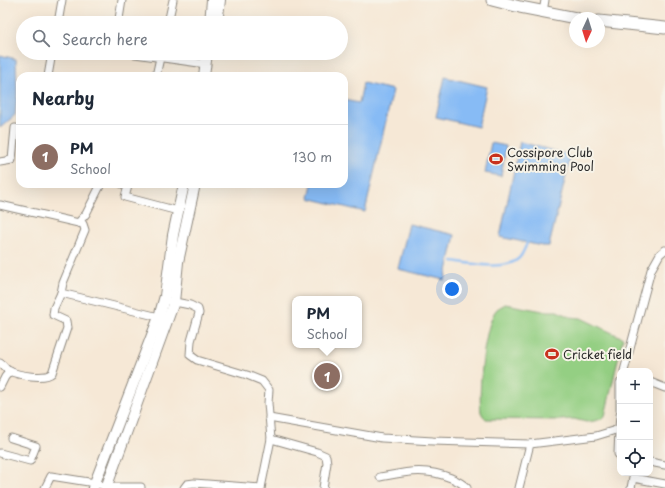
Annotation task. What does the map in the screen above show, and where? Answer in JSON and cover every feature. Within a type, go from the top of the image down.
[{"type":"main road","points":[[492,0],[569,17]]},
{"type":"main road","points":[[605,22],[665,28]]},
{"type":"street","points":[[59,16],[62,0]]},
{"type":"street","points":[[119,16],[122,0]]},
{"type":"street","points":[[169,16],[172,0]]},
{"type":"street","points":[[211,16],[212,0]]},
{"type":"street","points":[[218,16],[220,0]]},
{"type":"street","points":[[543,12],[545,0]]},
{"type":"street","points":[[49,72],[51,60]]},
{"type":"street","points":[[157,72],[160,60]]},
{"type":"street","points":[[186,60],[206,64]]},
{"type":"street","points":[[205,72],[206,60]]},
{"type":"street","points":[[211,72],[212,60]]},
{"type":"street","points":[[0,162],[12,160],[14,128],[16,128]]},
{"type":"street","points":[[78,222],[86,214],[99,188]]},
{"type":"street","points":[[127,188],[125,197],[178,211]]},
{"type":"street","points":[[106,487],[169,300],[173,235],[183,188]]},
{"type":"street","points":[[94,485],[159,318],[169,300],[174,297],[178,262],[194,188]]},
{"type":"street","points":[[0,205],[78,222],[83,224],[85,230],[54,308],[53,315],[66,321],[67,328],[52,373],[46,377],[40,377],[10,371],[0,363]]},
{"type":"street","points":[[625,368],[651,270],[660,254],[665,250]]},
{"type":"street","points":[[61,293],[159,318]]},
{"type":"street","points":[[169,300],[190,305],[198,309],[199,313],[191,341],[190,355],[197,360],[262,381],[269,390],[271,439],[261,488],[194,483],[187,484],[184,488]]},
{"type":"street","points":[[0,387],[10,371]]},
{"type":"street","points":[[653,383],[665,388]]},
{"type":"street","points":[[269,418],[382,438],[432,441],[530,444],[596,436],[617,430]]},
{"type":"street","points":[[0,454],[30,461],[36,446],[11,438]]},
{"type":"street","points":[[271,439],[326,456],[327,463],[323,488]]},
{"type":"street","points":[[519,488],[530,444]]},
{"type":"street","points":[[653,463],[665,465]]},
{"type":"street","points":[[380,477],[407,472],[425,471],[463,483],[467,488]]},
{"type":"street","points":[[45,488],[51,476],[106,487],[140,488]]},
{"type":"street","points":[[631,488],[634,476]]},
{"type":"street","points":[[637,476],[665,484]]},
{"type":"green space","name":"Cricket field","points":[[505,304],[543,311],[557,311],[570,317],[581,318],[623,338],[605,416],[602,419],[586,422],[574,419],[486,419],[484,417],[481,412],[480,390],[485,342],[492,316],[497,309]]},
{"type":"water","points":[[0,55],[16,59],[16,72],[15,115],[0,128]]},
{"type":"water","points":[[445,77],[487,87],[478,127],[436,117]]},
{"type":"water","points":[[363,83],[393,90],[365,212],[309,198],[311,188],[348,188],[348,101],[359,103]]},
{"type":"water","points":[[520,142],[567,154],[570,159],[549,246],[542,246],[500,237]]},
{"type":"water","name":"Cossipore Club Swimming Pool","points":[[491,143],[506,146],[501,176],[485,173]]},
{"type":"water","points":[[409,224],[455,235],[445,280],[398,269]]},
{"type":"waterway","points":[[453,261],[487,265],[504,265],[512,263],[518,259],[527,243]]},
{"type":"place","name":"Cossipore Club Swimming Pool","points":[[496,159]]},
{"type":"place","name":"Cricket field","points":[[552,354]]},
{"type":"place","name":"PM","points":[[327,376]]}]
